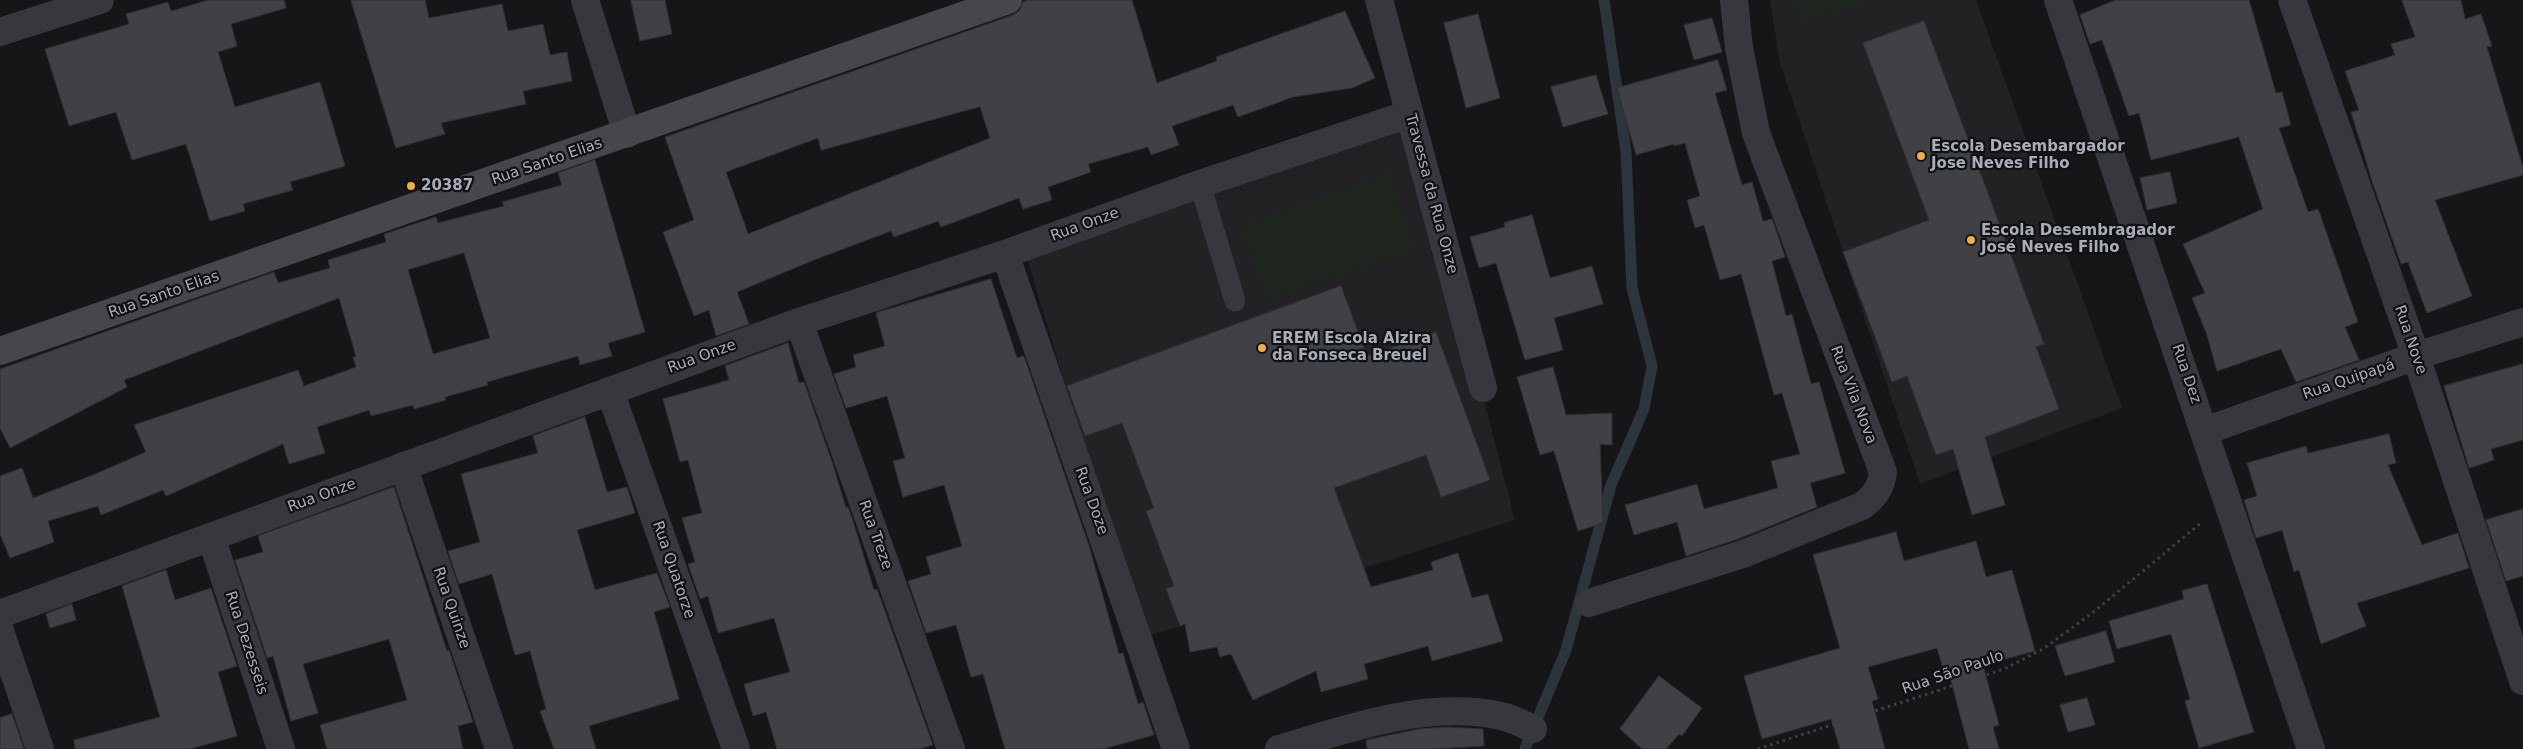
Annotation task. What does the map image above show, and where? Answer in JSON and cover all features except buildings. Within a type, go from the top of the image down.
[{"type":"main road","name":"Rua Santo Elias","points":[[0,351],[1008,0]]},
{"type":"street","points":[[0,32],[100,0]]},
{"type":"street","points":[[585,0],[627,134]]},
{"type":"street","name":"Travessa da Rua Onze","points":[[1379,0],[1483,388]]},
{"type":"street","name":"Rua Vila Nova","points":[[1589,603],[1743,554],[1862,506],[1873,497],[1881,486],[1883,472],[1756,133],[1739,48],[1734,0]]},
{"type":"street","name":"Rua Dez","points":[[2058,0],[2205,430],[2311,749]]},
{"type":"street","name":"Rua Nove","points":[[2292,0],[2416,356],[2523,681]]},
{"type":"street","name":"Rua Onze","points":[[0,614],[799,322],[1005,254],[1200,184],[1409,114]]},
{"type":"street","name":"Rua Doze","points":[[1005,254],[1176,749]]},
{"type":"street","name":"Rua Treze","points":[[799,322],[951,749]]},
{"type":"street","name":"Rua Quipapá","points":[[2205,430],[2416,356],[2523,322]]},
{"type":"street","name":"Rua Quatorze","points":[[610,391],[736,749]]},
{"type":"street","name":"Rua Quinze","points":[[403,466],[499,749]]},
{"type":"street","name":"Rua Dezesseis","points":[[212,536],[281,749]]},
{"type":"street","points":[[0,631],[40,749]]},
{"type":"street","points":[[1279,749],[1351,727],[1423,713],[1460,711],[1502,716],[1533,729]]},
{"type":"lane","points":[[1200,184],[1235,301]]},
{"type":"path","name":"Rua São Paulo","points":[[1758,749],[2004,669],[2020,661],[2042,649],[2091,614],[2228,502]]},
{"type":"shaded area","name":"Escola Desembargador Jose Neves Filho","points":[[1770,0],[1976,0],[2122,408],[1920,484],[1780,63]]},
{"type":"shaded area","points":[[1793,0],[1869,0],[1801,23]]},
{"type":"shaded area","name":"EREM Escola Alzira da Fonseca Breuel","points":[[1413,127],[1515,520],[1145,637],[1081,438],[1027,258]]},
{"type":"shaded area","points":[[1388,173],[1415,250],[1267,301],[1240,224]]},
{"type":"waterway","points":[[1525,749],[1566,650],[1611,485],[1644,409],[1652,366],[1632,288],[1626,151],[1604,0]]},
{"type":"place","name":"Escola Desembargador Jose Neves Filho","points":[[1921,156]]},
{"type":"place","name":"20387","points":[[411,186]]},
{"type":"place","name":"Escola Desembragador José Neves Filho","points":[[1971,240]]},
{"type":"place","name":"EREM Escola Alzira da Fonseca Breuel","points":[[1262,348]]}]
